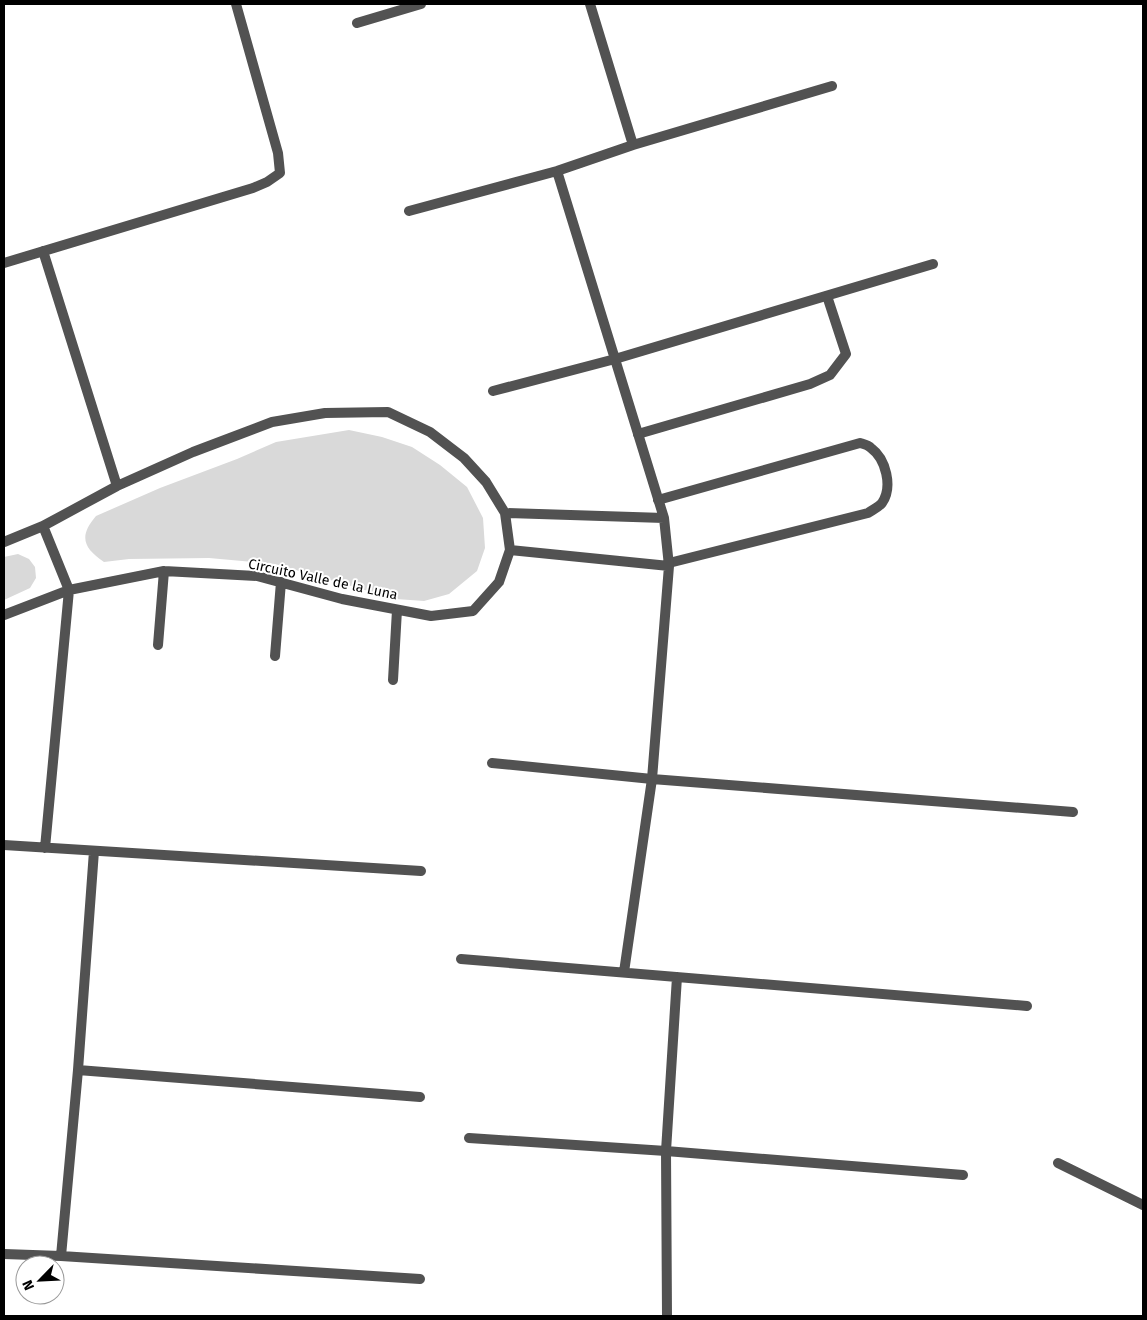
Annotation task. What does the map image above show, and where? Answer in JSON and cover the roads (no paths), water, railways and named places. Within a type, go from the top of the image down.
[{"type":"street","points":[[4,263],[253,188],[267,182],[280,173],[278,153],[236,4]]},
{"type":"street","points":[[357,23],[421,4]]},
{"type":"street","points":[[590,4],[633,145]]},
{"type":"street","points":[[409,211],[557,171],[633,145],[832,86]]},
{"type":"street","points":[[557,171],[664,518],[669,565],[652,779],[624,972]]},
{"type":"street","points":[[43,251],[117,486]]},
{"type":"street","points":[[493,391],[616,359],[933,264]]},
{"type":"street","points":[[638,434],[810,384],[830,375],[846,354],[828,296]]},
{"type":"street","name":"Circuito Valle de la Luna","points":[[4,542],[43,526],[117,486],[193,452],[272,422],[325,413],[388,412],[430,432],[464,458],[486,482],[505,513],[510,550],[499,582],[474,611],[431,616],[342,599],[257,576],[164,571],[69,590],[4,614]]},
{"type":"street","points":[[510,550],[669,565],[868,513],[882,504],[887,476],[877,454],[870,446],[860,443],[658,500]]},
{"type":"street","points":[[505,513],[664,518]]},
{"type":"street","points":[[43,526],[69,590],[45,848]]},
{"type":"street","points":[[158,645],[164,571]]},
{"type":"street","points":[[275,656],[281,582]]},
{"type":"street","points":[[393,680],[397,610]]},
{"type":"street","points":[[492,763],[652,779],[1072,812]]},
{"type":"street","points":[[4,845],[421,871]]},
{"type":"street","points":[[61,1255],[78,1070],[94,851]]},
{"type":"street","points":[[461,959],[1027,1006]]},
{"type":"street","points":[[667,1316],[666,1151],[677,976]]},
{"type":"street","points":[[78,1070],[420,1097]]},
{"type":"street","points":[[469,1138],[666,1151],[963,1175]]},
{"type":"street","points":[[1058,1163],[1143,1205]]},
{"type":"street","points":[[4,1254],[32,1255]]},
{"type":"street","points":[[65,1256],[420,1279]]}]
